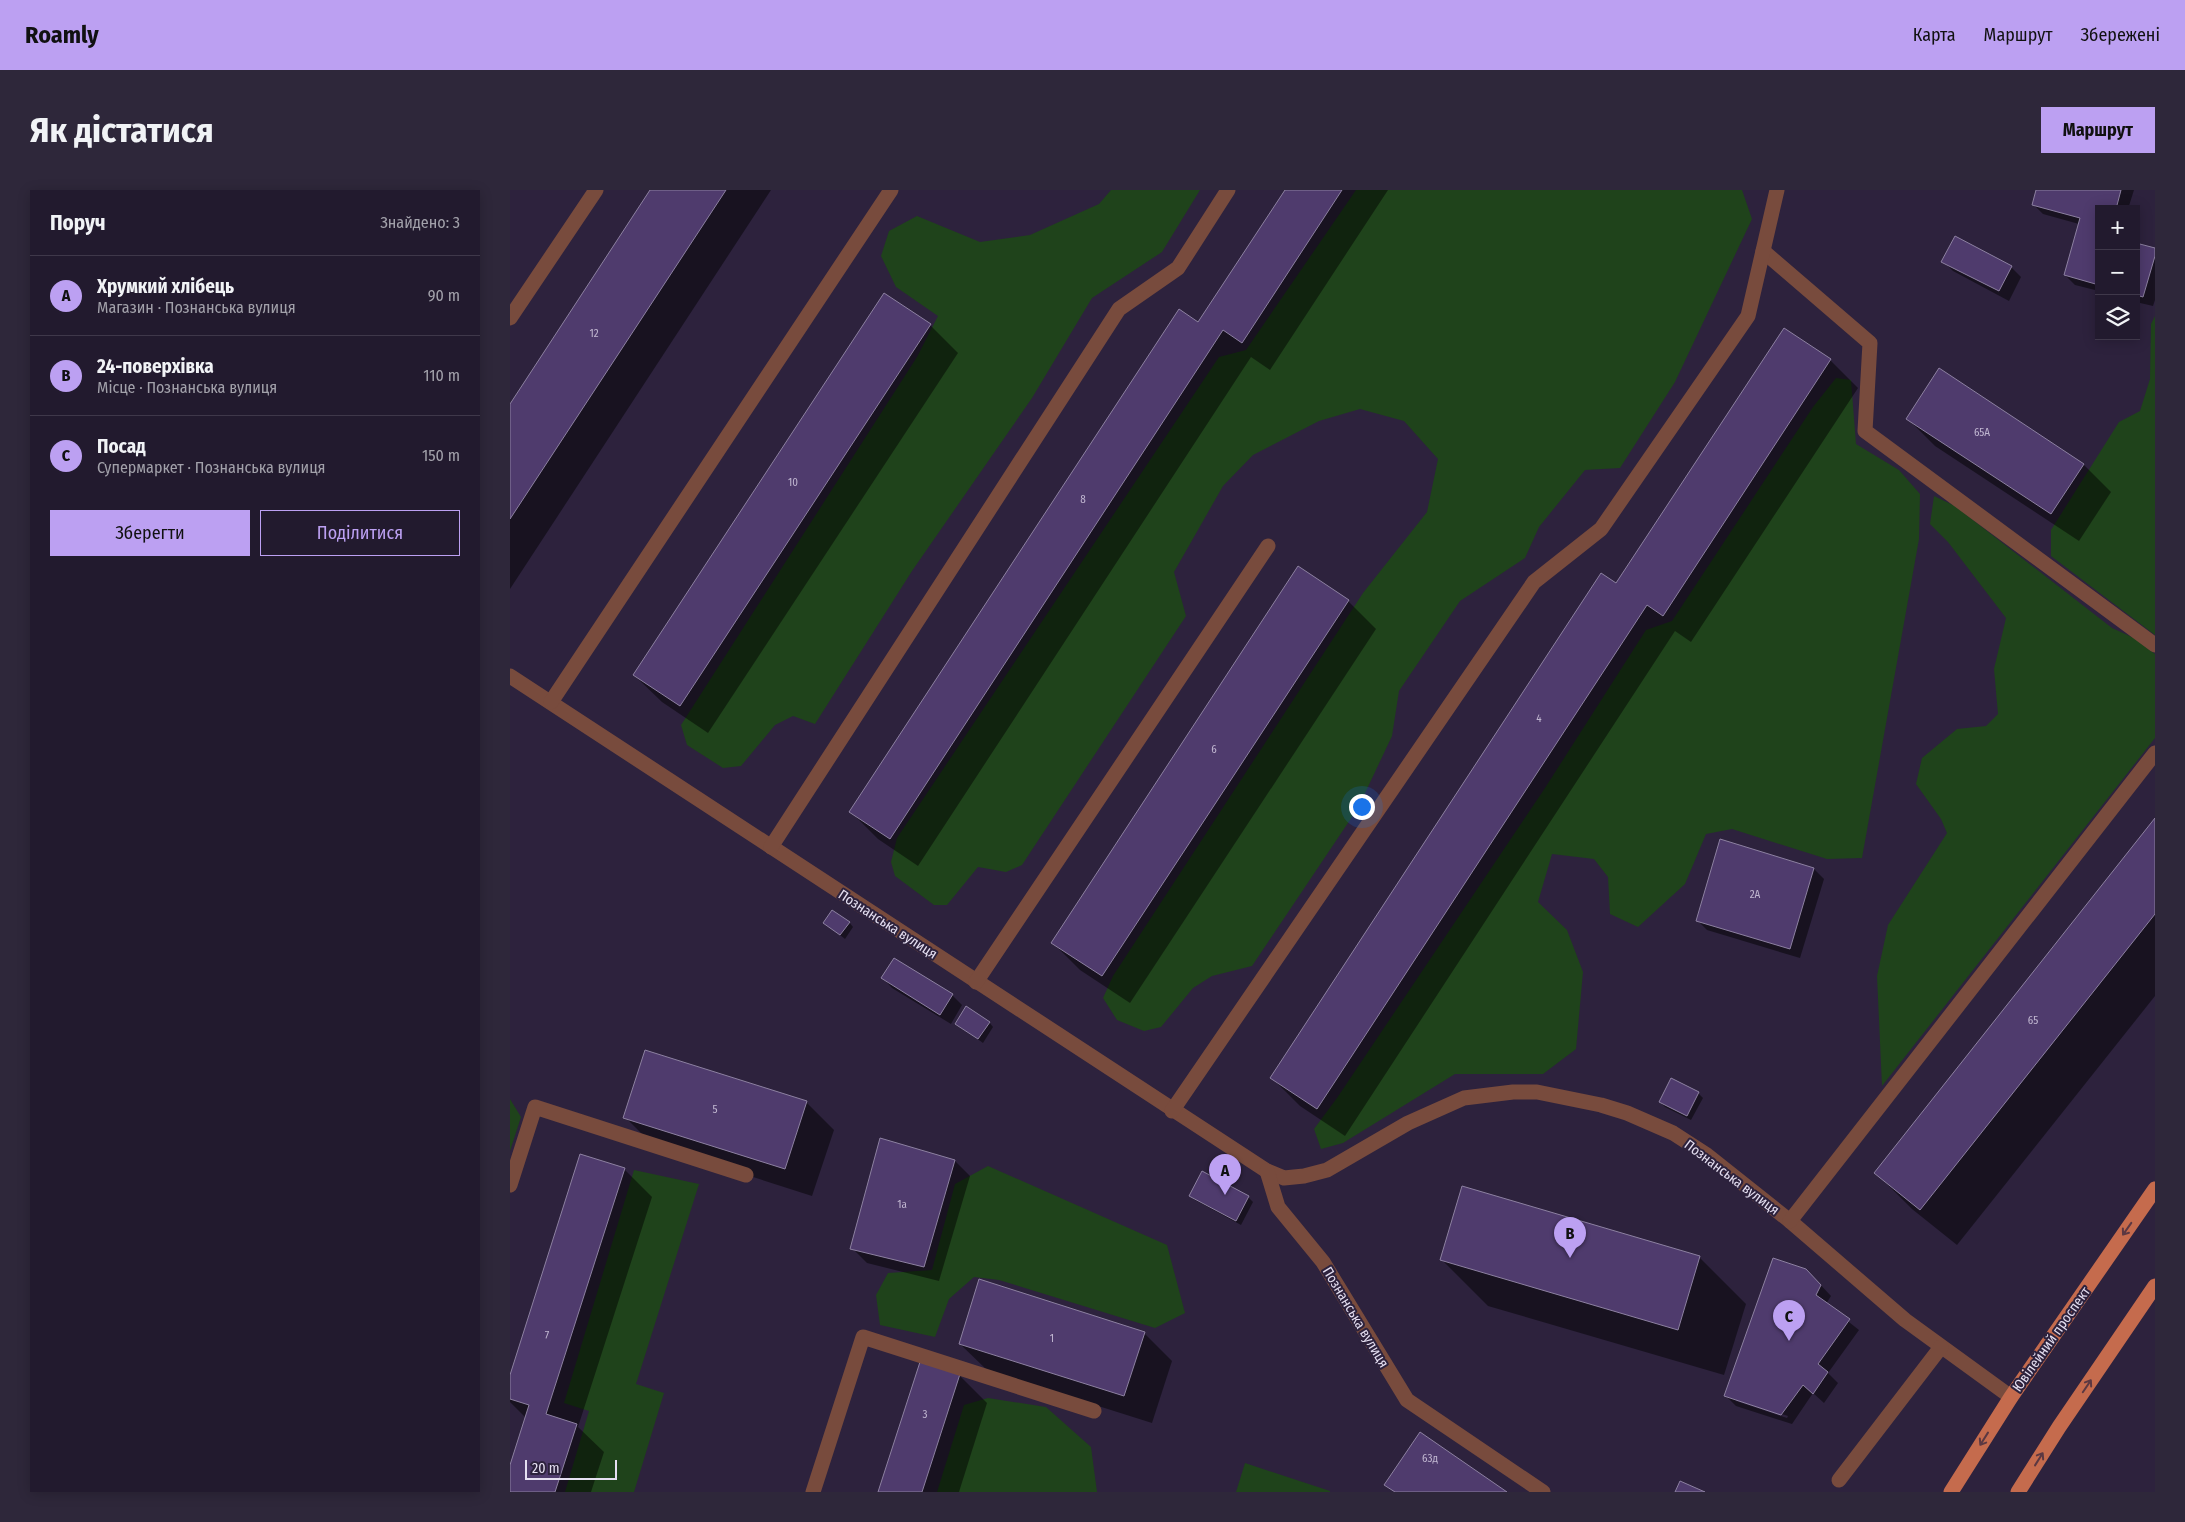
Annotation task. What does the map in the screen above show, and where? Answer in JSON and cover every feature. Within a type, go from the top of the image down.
[{"type":"main road","name":"Ювілейний проспект","points":[[1951,1492],[2011,1397],[2155,1189]]},
{"type":"main road","points":[[2018,1492],[2059,1427],[2155,1286]]},
{"type":"street","points":[[510,318],[596,190]]},
{"type":"street","points":[[551,702],[891,190]]},
{"type":"street","points":[[771,847],[1119,309],[1178,268],[1228,190]]},
{"type":"street","points":[[1172,1111],[1534,582],[1602,529],[1748,316],[1777,190]]},
{"type":"street","points":[[1763,250],[1870,344],[1865,431],[2155,645]]},
{"type":"street","points":[[976,982],[1268,546]]},
{"type":"street","name":"Познанська вулиця","points":[[510,676],[1267,1172],[1284,1178],[1304,1176],[1326,1170],[1408,1123],[1464,1098],[1513,1092],[1537,1092],[1601,1105],[1627,1113],[1673,1133],[1707,1155],[1790,1222],[1905,1320],[2011,1397]]},
{"type":"street","points":[[1790,1222],[2155,753]]},
{"type":"street","points":[[510,1185],[535,1107],[746,1175]]},
{"type":"street","name":"Познанська вулиця","points":[[1267,1172],[1278,1207],[1323,1262],[1407,1400],[1543,1492]]},
{"type":"street","points":[[813,1492],[863,1337],[1094,1411]]},
{"type":"street","points":[[1839,1480],[1941,1346]]},
{"type":"green space","points":[[1111,190],[1200,190],[1162,252],[1092,298],[1032,398],[912,571],[815,724],[793,716],[775,725],[741,766],[723,768],[687,745],[681,725],[917,357],[938,316],[896,287],[881,256],[889,231],[917,216],[980,242],[1030,235],[1099,204]]},
{"type":"green space","points":[[1356,190],[1742,190],[1752,219],[1675,382],[1620,468],[1585,470],[1539,527],[1525,558],[1460,601],[1399,691],[1392,736],[1358,808],[1252,966],[1212,976],[1193,988],[1161,1027],[1144,1031],[1117,1020],[1103,998],[1113,976],[1363,593],[1427,512],[1438,459],[1404,421],[1360,409],[1319,421],[1253,455],[1223,486],[1174,572],[1186,616],[1022,865],[1006,872],[978,867],[947,905],[934,905],[895,876],[891,862],[897,838],[1219,357],[1246,350]]},
{"type":"green space","points":[[2155,316],[2155,635],[2051,556],[2051,530],[2119,422],[2140,411],[2150,379],[2151,324]]},
{"type":"green space","points":[[1836,378],[1851,380],[1856,444],[1899,470],[1920,494],[1919,539],[1862,858],[1827,859],[1732,829],[1706,834],[1685,884],[1638,927],[1610,914],[1608,877],[1594,859],[1552,854],[1538,902],[1567,930],[1583,972],[1576,1049],[1543,1074],[1455,1074],[1343,1143],[1321,1149],[1314,1129],[1337,1098],[1545,788],[1646,630],[1672,621],[1813,407]]},
{"type":"green space","points":[[1934,496],[1955,506],[2112,628],[2134,638],[2155,654],[2155,738],[1882,1086],[1877,976],[1888,925],[1947,833],[1941,819],[1916,784],[1922,758],[1957,729],[1986,726],[1998,714],[1994,669],[2006,618],[1948,542],[1930,524]]},
{"type":"green space","points":[[510,1099],[521,1117],[510,1151]]},
{"type":"green space","points":[[988,1166],[1167,1245],[1185,1313],[1155,1328],[999,1280],[974,1277],[949,1299],[935,1337],[880,1325],[876,1295],[888,1273],[932,1270],[955,1184]]},
{"type":"green space","points":[[634,1170],[699,1184],[636,1384],[664,1393],[634,1492],[565,1492],[589,1411],[564,1403]]},
{"type":"green space","points":[[988,1398],[1046,1407],[1091,1447],[1097,1492],[937,1492],[964,1405]]},
{"type":"green space","points":[[1245,1463],[1330,1491],[1330,1492],[1236,1492]]},
{"type":"building","points":[[650,190],[726,190],[510,519],[510,404]]},
{"type":"building","points":[[1285,190],[1342,190],[1242,343],[1223,330],[890,839],[849,812],[1179,309],[1198,322]]},
{"type":"building","points":[[2036,190],[2121,190],[2117,205],[2095,205],[2095,284],[2064,275],[2080,218],[2032,205]]},
{"type":"building","points":[[1955,236],[2012,266],[1999,291],[1941,262]]},
{"type":"building","points":[[2140,244],[2155,248],[2155,256],[2143,297],[2140,296]]},
{"type":"building","points":[[884,293],[931,324],[680,706],[633,675]]},
{"type":"building","points":[[1784,328],[1831,359],[1663,616],[1647,605],[1317,1109],[1270,1078],[1601,573],[1616,583]]},
{"type":"building","points":[[1939,368],[2084,464],[2051,514],[1906,419]]},
{"type":"building","points":[[1298,566],[1349,600],[1102,976],[1051,943]]},
{"type":"building","points":[[2155,818],[2155,914],[1920,1210],[1874,1173]]},
{"type":"building","points":[[1720,839],[1814,868],[1790,949],[1696,921]]},
{"type":"building","points":[[832,910],[850,922],[840,935],[823,923]]},
{"type":"building","points":[[894,958],[953,994],[940,1015],[881,978]]},
{"type":"building","points":[[966,1006],[990,1022],[978,1039],[955,1024]]},
{"type":"building","points":[[645,1050],[807,1101],[785,1169],[623,1118]]},
{"type":"building","points":[[1671,1078],[1699,1092],[1687,1116],[1659,1102]]},
{"type":"building","points":[[880,1138],[955,1160],[924,1267],[850,1249]]},
{"type":"building","points":[[580,1154],[625,1168],[546,1414],[577,1424],[555,1492],[510,1492],[510,1465],[529,1405],[510,1399],[510,1375]]},
{"type":"building","points":[[1202,1171],[1249,1196],[1236,1221],[1189,1196]]},
{"type":"building","points":[[1462,1186],[1700,1256],[1678,1330],[1440,1260]]},
{"type":"building","points":[[1773,1258],[1806,1269],[1821,1285],[1816,1295],[1850,1319],[1818,1364],[1828,1372],[1813,1394],[1803,1385],[1781,1415],[1724,1396]]},
{"type":"building","points":[[979,1279],[1145,1332],[1124,1396],[959,1344]]},
{"type":"building","points":[[920,1362],[960,1374],[922,1492],[878,1492]]},
{"type":"building","points":[[1420,1432],[1507,1492],[1395,1492],[1384,1485]]},
{"type":"building","points":[[1680,1481],[1705,1492],[1675,1492]]},
{"type":"place","name":"Хрумкий хлібець","points":[[1225,1195]]},
{"type":"place","name":"24-поверхівка","points":[[1570,1258]]},
{"type":"place","name":"Посад","points":[[1789,1341]]}]
